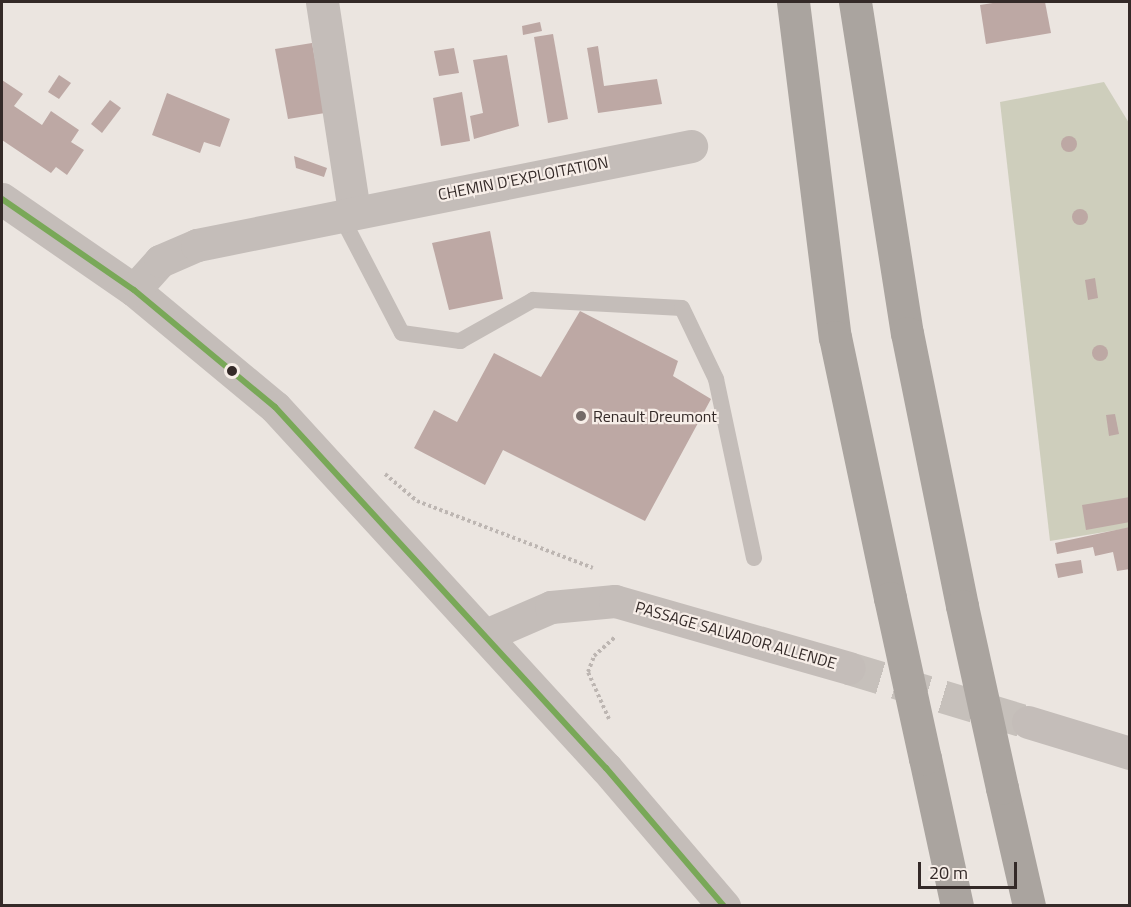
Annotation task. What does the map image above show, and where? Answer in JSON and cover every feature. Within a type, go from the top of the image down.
[{"type":"highway","points":[[774,2],[804,102]]},
{"type":"highway","points":[[793,2],[835,337],[957,906]]},
{"type":"highway","points":[[855,2],[907,333],[962,606],[1029,906]]},
{"type":"street","points":[[322,2],[347,213]]},
{"type":"street","name":"CHEMIN D'EXPLOITATION","points":[[134,290],[175,251],[347,213],[691,146]]},
{"type":"street","points":[[2,199],[134,290],[298,430],[486,635],[724,906]]},
{"type":"street","name":"PASSAGE SALVADOR ALLENDE","points":[[486,635],[571,602],[615,601],[849,668]]},
{"type":"street","points":[[1028,722],[1130,753]]},
{"type":"lane","points":[[347,213],[402,333],[460,341],[533,300],[682,308],[716,379],[754,558]]},
{"type":"green space","points":[[1104,82],[1129,123],[1129,528],[1050,541],[1000,102]]},
{"type":"building","points":[[999,2],[1045,2],[1051,33],[986,44],[980,5]]},
{"type":"building","points":[[540,22],[542,31],[523,35],[522,26]]},
{"type":"building","points":[[553,34],[568,119],[548,123],[534,37]]},
{"type":"building","points":[[312,43],[325,113],[288,119],[275,49]]},
{"type":"building","points":[[598,46],[604,86],[657,79],[662,104],[598,113],[587,48]]},
{"type":"building","points":[[454,48],[459,73],[439,76],[434,51]]},
{"type":"building","points":[[507,55],[519,126],[474,139],[470,116],[483,113],[473,60]]},
{"type":"building","points":[[59,75],[71,83],[59,99],[48,92]]},
{"type":"building","points":[[2,80],[23,94],[14,106],[42,125],[51,111],[79,130],[71,142],[84,150],[67,175],[56,167],[51,173],[2,140]]},
{"type":"building","points":[[462,92],[470,141],[441,146],[433,98]]},
{"type":"building","points":[[167,93],[230,119],[220,147],[204,142],[200,153],[152,135]]},
{"type":"building","points":[[110,100],[121,108],[102,133],[91,124]]},
{"type":"building","points":[[1069,136],[1075,138],[1077,144],[1075,150],[1069,152],[1063,150],[1061,144],[1063,138]]},
{"type":"building","points":[[294,156],[327,168],[324,177],[296,168]]},
{"type":"building","points":[[1080,209],[1086,211],[1088,217],[1086,223],[1080,225],[1074,223],[1072,217],[1074,211]]},
{"type":"building","points":[[490,231],[503,299],[449,310],[432,243]]},
{"type":"building","points":[[1095,278],[1098,298],[1088,300],[1085,280]]},
{"type":"building","name":"Renault Dreumont","points":[[580,311],[678,361],[673,376],[711,399],[645,521],[503,450],[485,485],[414,448],[434,410],[457,422],[494,353],[541,377]]},
{"type":"building","points":[[1100,345],[1106,347],[1108,353],[1106,359],[1100,361],[1094,359],[1092,353],[1094,347]]},
{"type":"building","points":[[1115,414],[1119,434],[1109,436],[1106,415]]},
{"type":"building","points":[[1130,497],[1130,522],[1086,530],[1082,505]]},
{"type":"building","points":[[1130,527],[1130,569],[1117,571],[1113,552],[1095,556],[1093,547],[1057,554],[1055,543]]},
{"type":"building","points":[[1081,560],[1083,573],[1058,578],[1055,564]]},
{"type":"tunnel","points":[[849,668],[1028,722]]},
{"type":"transit line","points":[[2,199],[134,290],[275,407],[606,768],[724,906]]},
{"type":"place","name":"Renault Dreumont","points":[[581,416]]}]
